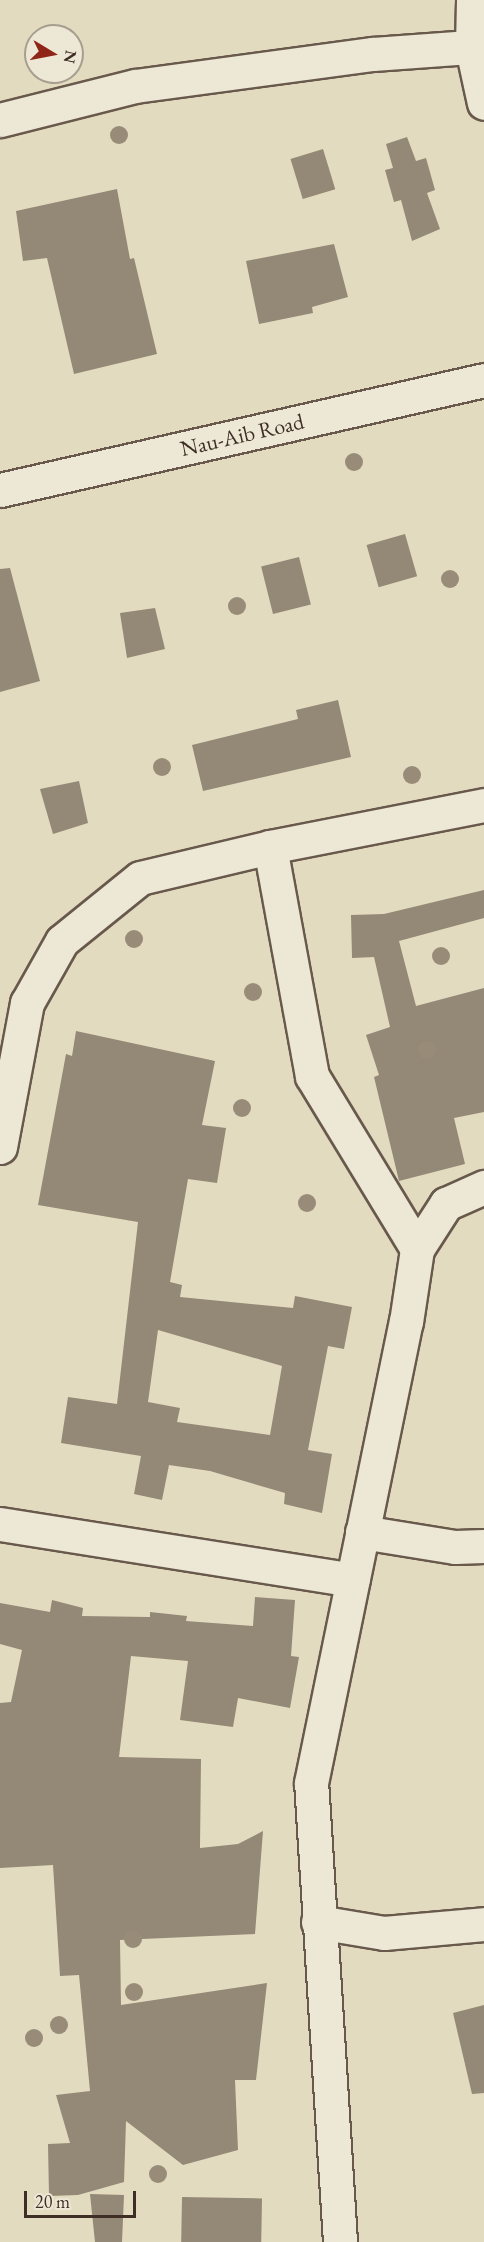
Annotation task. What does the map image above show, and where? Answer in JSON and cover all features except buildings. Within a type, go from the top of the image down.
[{"type":"street","points":[[473,0],[484,103]]},
{"type":"street","points":[[0,120],[135,87],[373,54],[478,47]]},
{"type":"street","name":"Nau-Aib Road","points":[[0,490],[484,380]]},
{"type":"street","points":[[0,1147],[27,1003],[63,941],[140,878],[270,847],[484,805]]},
{"type":"street","points":[[270,847],[312,1076],[417,1249]]},
{"type":"street","points":[[340,2242],[311,1783],[406,1322],[417,1249],[446,1204],[484,1187]]},
{"type":"street","points":[[0,1524],[353,1580]]},
{"type":"street","points":[[362,1532],[455,1548],[484,1546]]},
{"type":"street","points":[[318,1922],[384,1933],[484,1924]]}]
